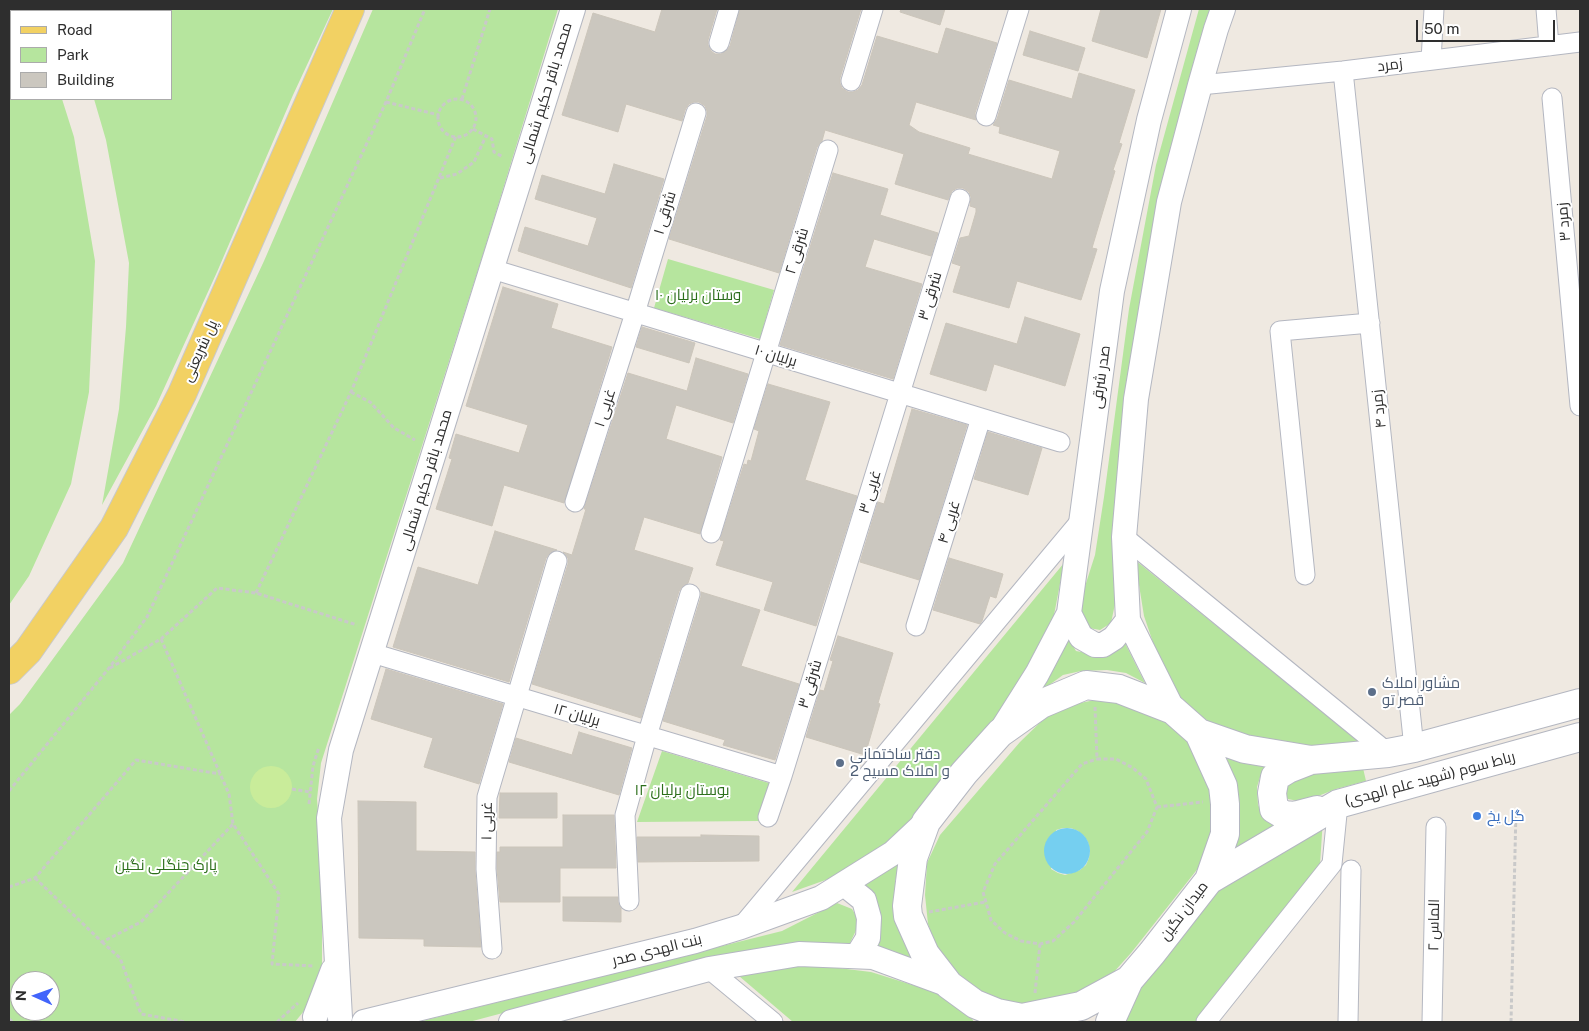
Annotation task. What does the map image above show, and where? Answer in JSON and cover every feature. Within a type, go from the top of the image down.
[{"type":"main road","name":"پل شریعتی","points":[[9,670],[28,651],[114,528],[182,394],[350,9]]},
{"type":"main road","name":"میدان نگین","points":[[1086,685],[1119,689],[1173,710],[1199,733],[1223,786],[1225,834],[1209,880],[1129,980],[1081,1006],[1034,1017],[1022,1018],[997,1013],[981,1013],[949,985],[925,954],[908,916],[914,858],[926,822],[964,773],[1000,733],[1040,704],[1086,685]]},
{"type":"main road","points":[[1338,804],[1294,816],[1284,816],[1274,809],[1272,794],[1275,777],[1288,769],[1311,760],[1401,750],[1580,703]]},
{"type":"main road","points":[[1199,733],[1245,749],[1311,760]]},
{"type":"main road","name":"رباط سوم (شهید علم الهدی)","points":[[1209,880],[1338,804],[1580,737]]},
{"type":"main road","points":[[1110,1022],[1129,980]]},
{"type":"street","name":"محمد باقر حکیم شمالی","points":[[345,1020],[337,958],[329,818],[341,750],[572,9]]},
{"type":"street","points":[[719,43],[729,9]]},
{"type":"street","points":[[852,81],[873,9]]},
{"type":"street","points":[[986,116],[1019,9]]},
{"type":"street","name":"صدر شرقی","points":[[1000,733],[1037,674],[1069,613],[1112,291],[1149,120],[1178,9]]},
{"type":"street","points":[[1173,710],[1128,620],[1124,537],[1136,399],[1169,202],[1200,85],[1223,9]]},
{"type":"street","points":[[1431,60],[1434,9]]},
{"type":"street","points":[[1546,9],[1549,46]]},
{"type":"street","name":"زمرد","points":[[1200,85],[1344,71],[1580,42]]},
{"type":"street","name":"زمرد ۴","points":[[1344,71],[1370,323],[1401,750]]},
{"type":"street","name":"زمرد ۳","points":[[1552,98],[1578,355],[1580,406]]},
{"type":"street","name":"۱ شرقی","points":[[635,313],[696,113]]},
{"type":"street","name":"۲ شرقی","points":[[711,533],[828,150]]},
{"type":"street","name":"۳ شرقی","points":[[900,394],[960,199]]},
{"type":"street","name":"برلیان ۱۰","points":[[492,269],[1060,442]]},
{"type":"street","name":"۱ غربی","points":[[575,502],[635,313]]},
{"type":"street","points":[[1305,575],[1280,331],[1370,323]]},
{"type":"street","name":"۳ غربی","points":[[839,591],[900,394]]},
{"type":"street","name":"۴ غربی","points":[[916,626],[981,418]]},
{"type":"street","points":[[742,927],[1082,519]]},
{"type":"street","points":[[1124,537],[1401,750]]},
{"type":"street","points":[[516,698],[557,561]]},
{"type":"street","name":"۳ شرقی","points":[[782,776],[839,591]]},
{"type":"street","points":[[629,901],[625,815],[690,594]]},
{"type":"street","points":[[1069,613],[1081,638],[1095,645],[1103,645],[1114,638],[1128,620]]},
{"type":"street","name":"برلیان ۱۲","points":[[372,654],[782,776]]},
{"type":"street","name":"۱ غربی","points":[[492,949],[486,869],[487,797],[516,698]]},
{"type":"street","points":[[768,817],[782,776]]},
{"type":"street","points":[[1206,1022],[1332,864],[1338,804]]},
{"type":"street","name":"بنت الهدی صدر","points":[[364,1022],[686,944],[742,927],[821,898],[893,854],[926,822]]},
{"type":"street","name":"الماس ۲","points":[[1432,1022],[1436,827]]},
{"type":"street","points":[[1348,1022],[1351,870]]},
{"type":"street","points":[[844,884],[864,900],[869,918],[868,938],[858,956]]},
{"type":"street","name":"بنت الهدی صدر","points":[[511,1022],[709,969],[799,954],[874,957],[949,985]]},
{"type":"street","points":[[309,1020],[323,998],[337,958]]},
{"type":"street","points":[[709,969],[773,1022]]},
{"type":"street","points":[[309,1020],[328,1015],[345,1020]]},
{"type":"path","points":[[9,791],[109,668],[147,617],[386,102],[425,9]]},
{"type":"path","points":[[462,99],[490,9]]},
{"type":"path","points":[[462,99],[468,102],[475,111],[476,123],[468,133],[456,136],[450,135],[441,127],[439,115],[444,104],[450,100],[462,99]]},
{"type":"path","points":[[386,102],[439,115]]},
{"type":"path","points":[[472,129],[492,139],[494,152],[503,157]]},
{"type":"path","points":[[256,593],[351,392],[456,136]]},
{"type":"path","points":[[439,178],[457,174],[474,162],[486,136]]},
{"type":"path","points":[[351,392],[370,402],[394,428],[415,440]]},
{"type":"path","points":[[109,668],[161,639],[217,588],[256,593],[357,625]]},
{"type":"path","points":[[161,639],[229,794],[233,824],[279,894],[272,964],[315,966]]},
{"type":"path","points":[[1095,700],[1097,759]]},
{"type":"path","points":[[1097,759],[1116,760],[1133,768],[1146,779],[1157,807],[1147,832],[1074,922],[1053,941],[1040,944],[1021,941],[1005,933],[991,920],[983,892],[995,864],[1082,764],[1097,759]]},
{"type":"path","points":[[9,887],[35,878],[136,760],[220,774]]},
{"type":"path","points":[[292,789],[310,792]]},
{"type":"path","points":[[1157,807],[1205,802]]},
{"type":"path","points":[[1511,1022],[1516,810]]},
{"type":"path","points":[[102,942],[141,922],[233,824]]},
{"type":"path","points":[[35,878],[120,958],[141,1014],[186,1022]]},
{"type":"path","points":[[927,912],[985,902]]},
{"type":"path","points":[[1035,996],[1040,944]]},
{"type":"path","points":[[9,1019],[13,1022]]},
{"type":"green space","points":[[9,9],[33,9],[10,10],[10,100],[62,100],[74,137],[95,261],[89,392],[71,484],[29,576],[9,605]]},
{"type":"green space","points":[[333,9],[293,95],[217,272],[156,406],[102,505],[119,409],[129,263],[106,140],[94,100],[172,100],[172,10],[66,10]]},
{"type":"green space","name":"پارک جنگلی نگین","points":[[373,9],[558,9],[485,248],[321,763],[317,799],[322,862],[322,968],[312,1001],[295,1022],[9,1022],[9,715],[20,704],[123,563],[264,261]]},
{"type":"green space","points":[[1199,9],[1213,9],[1114,544],[1115,604],[1111,623],[1100,630],[1089,628],[1081,615],[1080,602],[1095,555],[1129,309],[1156,165]]},
{"type":"green space","name":"وستان برلیان ۱۰","points":[[668,259],[774,290],[760,339],[654,308]]},
{"type":"green space","points":[[1135,560],[1366,747],[1311,749],[1268,743],[1217,727],[1186,706],[1162,669],[1144,616]]},
{"type":"green space","points":[[1064,563],[1054,615],[1013,694],[980,740],[933,798],[887,844],[848,872],[792,892]]},
{"type":"green space","points":[[1069,639],[1076,651],[1092,654],[1125,643],[1145,683],[1126,673],[1107,670],[1081,671],[1063,675],[1041,691]]},
{"type":"green space","points":[[1095,700],[1129,702],[1185,732],[1206,764],[1216,821],[1207,857],[1131,953],[1104,983],[1074,997],[1042,1005],[1017,1004],[985,995],[962,977],[938,952],[928,924],[925,895],[927,863],[940,835],[1020,742],[1055,708]],"holes":[[[1071,828],[1078,831],[1088,842],[1089,858],[1086,865],[1080,870],[1065,875],[1051,869],[1056,830]]]},
{"type":"green space","points":[[1224,750],[1277,764],[1261,774],[1257,787],[1258,805],[1267,822],[1283,823],[1250,840],[1229,855],[1239,830],[1238,806],[1233,777]]},
{"type":"green space","name":"بوستان برلیان ۱۲","points":[[662,751],[772,784],[759,821],[637,822]]},
{"type":"green space","points":[[275,766],[283,769],[289,775],[292,787],[289,799],[283,805],[267,808],[259,805],[253,799],[250,783],[253,775],[259,769]]},
{"type":"green space","points":[[1363,768],[1366,781],[1336,789],[1303,802],[1288,799],[1284,793],[1284,786],[1301,772]]},
{"type":"green space","points":[[1323,819],[1320,864],[1195,1022],[1120,1022],[1143,978],[1218,887]]},
{"type":"green space","points":[[904,855],[895,881],[896,909],[901,936],[917,963],[873,948],[880,935],[879,916],[861,887]]},
{"type":"green space","points":[[837,903],[852,909],[860,922],[850,943],[836,945],[784,944],[698,961],[469,1022],[418,1022],[782,931]]},
{"type":"green space","points":[[795,965],[871,972],[935,992],[969,1014],[974,1022],[793,1022],[739,976]]},
{"type":"water","points":[[1072,828],[1084,834],[1089,842],[1089,860],[1084,868],[1076,873],[1062,874],[1050,868],[1045,860],[1044,846],[1050,834],[1058,829]]},
{"type":"building","points":[[662,9],[717,9],[708,45],[715,54],[721,54],[730,46],[740,9],[861,9],[840,78],[842,88],[848,92],[858,90],[862,85],[877,36],[938,54],[946,28],[997,43],[975,113],[976,120],[916,102],[909,125],[919,132],[970,148],[968,154],[1052,179],[1060,151],[999,133],[1000,127],[993,125],[997,119],[1009,80],[1072,99],[1079,73],[1135,90],[1119,143],[1122,144],[1113,170],[1115,171],[1092,248],[1097,249],[1081,300],[1017,281],[1009,308],[953,292],[961,266],[952,263],[960,238],[969,236],[976,212],[976,208],[970,206],[971,197],[969,192],[963,188],[957,188],[952,191],[948,200],[895,184],[904,154],[825,130],[822,141],[817,147],[779,273],[669,239],[707,116],[705,106],[699,102],[689,104],[682,121],[626,104],[618,132],[562,115],[593,13],[655,32]]},
{"type":"building","points":[[901,9],[945,9],[940,25],[900,12]]},
{"type":"building","points":[[1101,9],[1161,9],[1147,58],[1092,41]]},
{"type":"building","points":[[1030,31],[1085,48],[1078,71],[1023,55]]},
{"type":"building","points":[[614,164],[664,179],[631,288],[518,251],[525,227],[588,246],[597,218],[535,199],[542,175],[605,194]]},
{"type":"building","points":[[833,173],[888,189],[880,215],[938,233],[931,256],[874,239],[865,267],[922,284],[893,379],[780,345]]},
{"type":"building","points":[[503,287],[558,304],[551,328],[612,347],[564,503],[504,485],[492,526],[436,509],[452,459],[449,458],[456,434],[519,453],[528,425],[466,406]]},
{"type":"building","points":[[1025,317],[1080,334],[1065,386],[994,364],[986,391],[930,374],[946,323],[1017,344]]},
{"type":"building","points":[[642,327],[695,343],[689,363],[636,347]]},
{"type":"building","points":[[696,358],[748,374],[733,423],[676,405],[666,439],[722,457],[700,534],[644,517],[634,550],[693,568],[688,583],[679,591],[641,718],[532,684],[568,564],[568,558],[563,552],[572,555],[586,509],[584,509],[628,373],[687,391]]},
{"type":"building","points":[[768,384],[830,402],[805,480],[857,496],[816,626],[764,610],[773,582],[716,565],[724,541],[720,540],[744,464],[747,465],[748,460],[751,461],[759,431],[754,429]]},
{"type":"building","points":[[912,409],[967,425],[919,580],[860,562],[878,502],[884,504]]},
{"type":"building","points":[[988,432],[1042,448],[1028,495],[974,479]]},
{"type":"building","points":[[495,531],[557,550],[550,553],[546,558],[509,682],[393,647],[418,567],[478,585]]},
{"type":"building","points":[[949,558],[1003,574],[996,598],[990,596],[980,624],[933,610]]},
{"type":"building","points":[[701,592],[760,610],[741,666],[799,684],[775,760],[723,745],[725,740],[663,721]]},
{"type":"building","points":[[838,636],[893,653],[865,755],[806,737],[820,690],[824,691],[833,661],[830,660]]},
{"type":"building","points":[[386,669],[503,704],[479,784],[424,767],[433,738],[371,719]]},
{"type":"building","points":[[579,732],[632,748],[619,795],[509,762],[516,738],[572,755]]},
{"type":"building","points":[[500,793],[557,793],[557,818],[499,818]]},
{"type":"building","points":[[358,801],[416,802],[416,851],[475,852],[481,947],[424,946],[424,939],[359,938]]},
{"type":"building","points":[[563,815],[614,815],[616,868],[560,868],[560,902],[500,902],[497,852],[500,852],[500,847],[563,847]]},
{"type":"building","points":[[701,835],[759,836],[759,861],[638,862],[637,837],[701,837]]},
{"type":"building","points":[[563,897],[618,897],[621,908],[621,922],[563,921]]},
{"type":"place","name":"مشاور املاک قصر تو","points":[[1372,692]]},
{"type":"place","name":"دفتر ساختمانی و املاک مسیح 2","points":[[840,763]]},
{"type":"place","name":"گل یخ","points":[[1477,816]]}]
